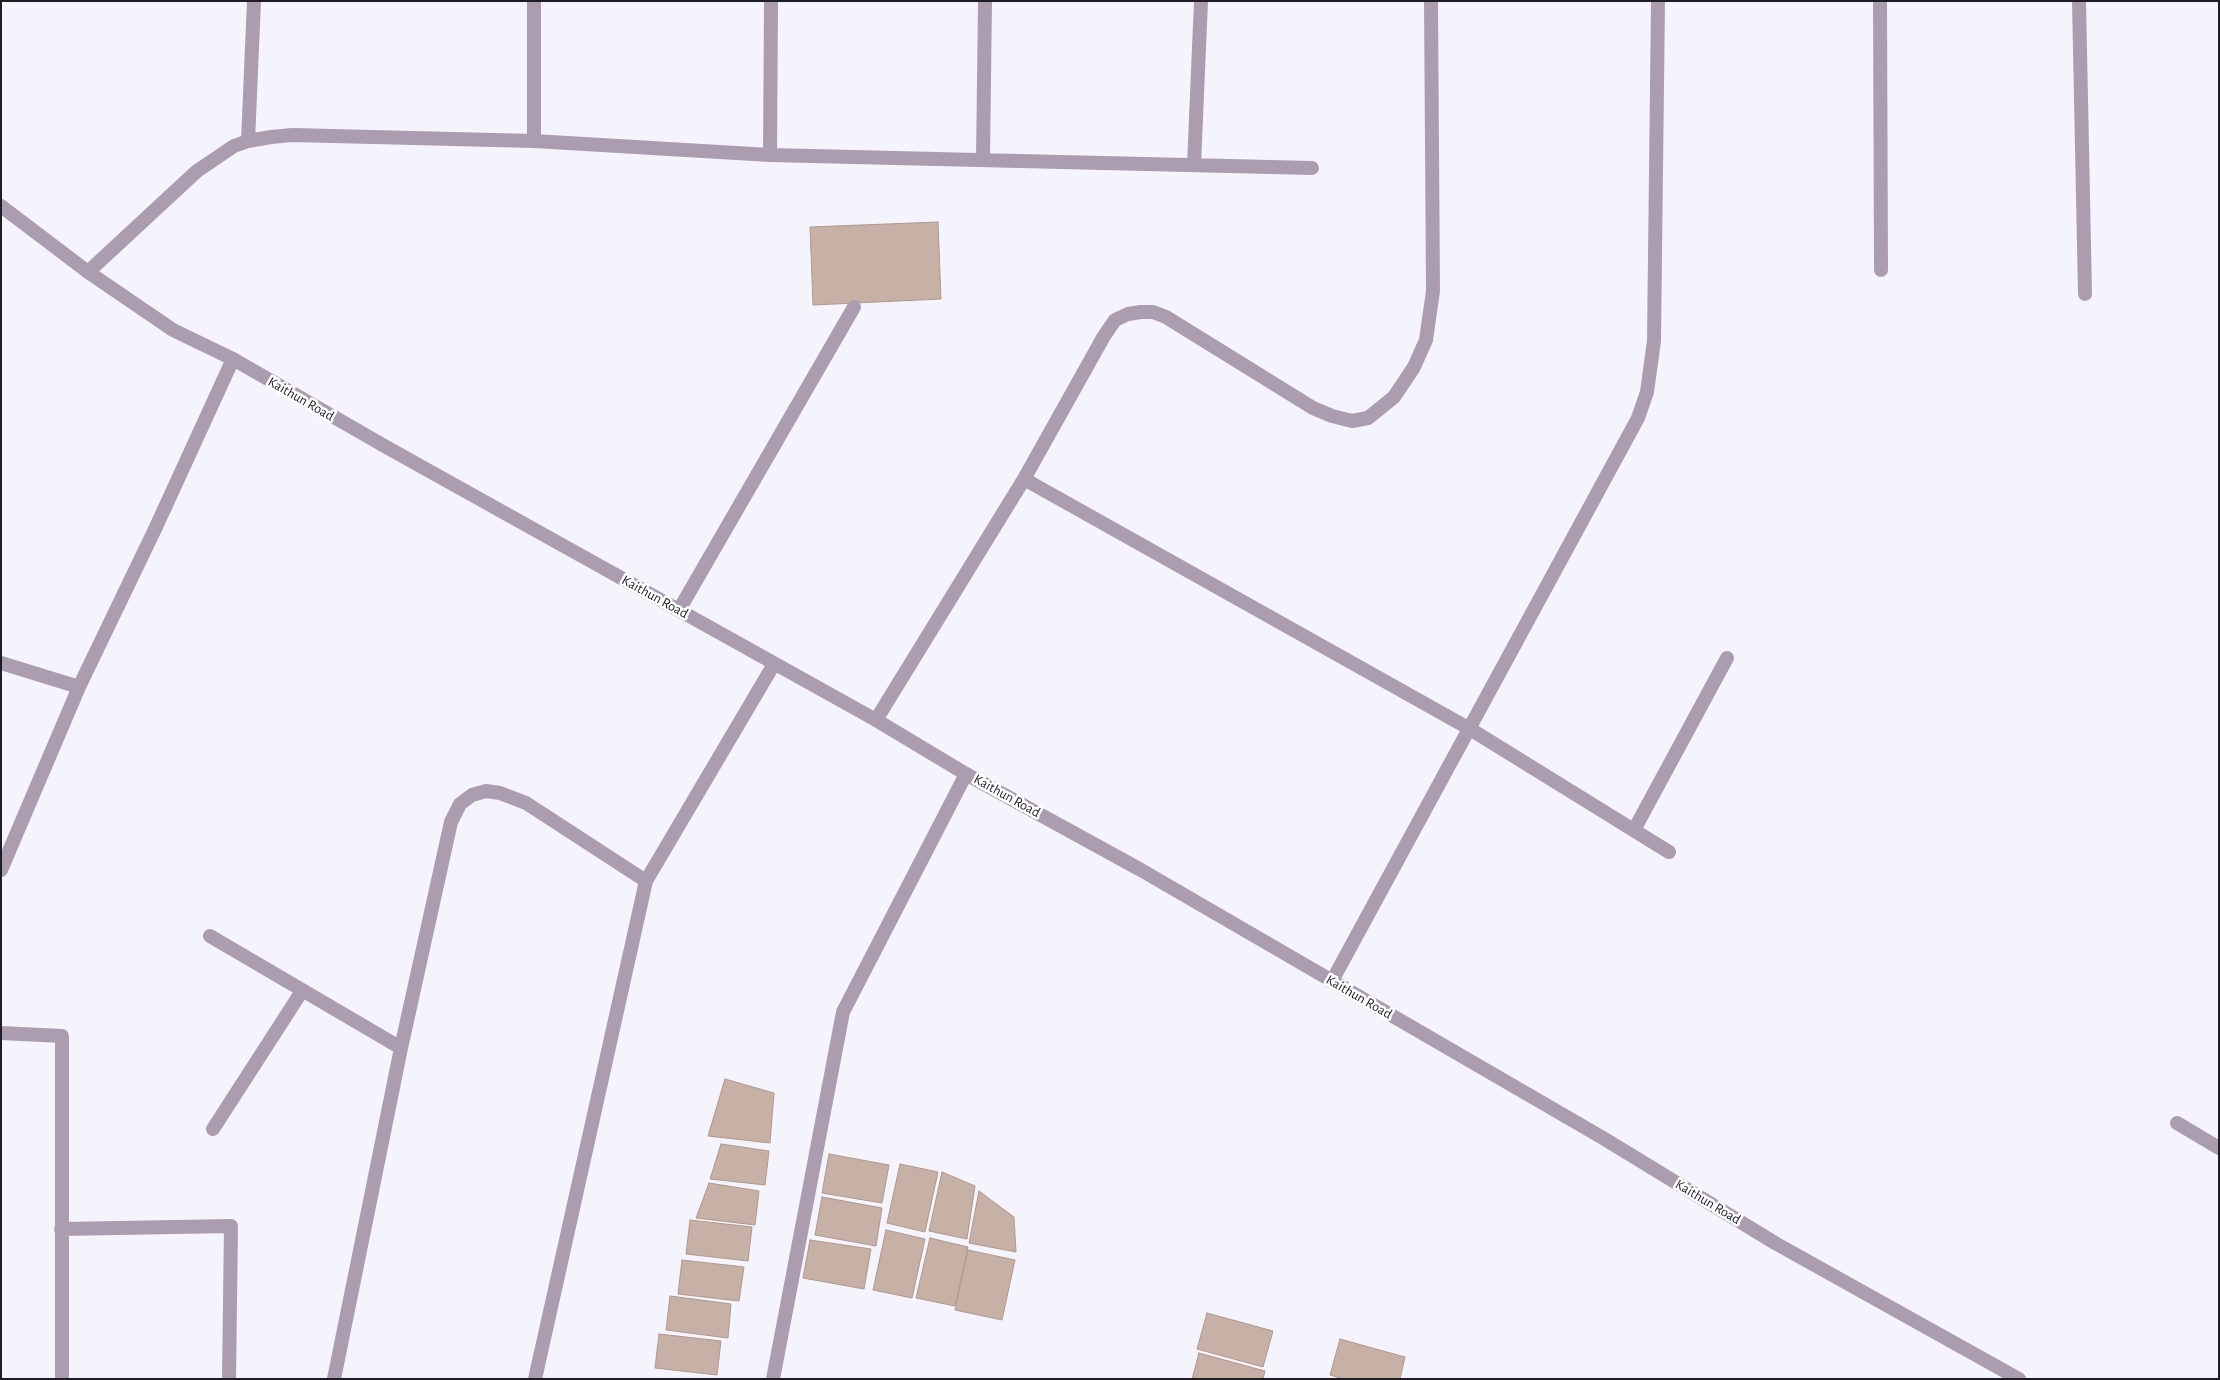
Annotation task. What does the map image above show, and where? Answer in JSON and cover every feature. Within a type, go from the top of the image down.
[{"type":"street","points":[[248,141],[254,1]]},
{"type":"street","points":[[534,1],[534,141]]},
{"type":"street","points":[[770,155],[771,1]]},
{"type":"street","points":[[983,160],[985,1]]},
{"type":"street","points":[[1194,165],[1201,1]]},
{"type":"street","points":[[876,720],[1024,479],[1104,336],[1115,320],[1128,314],[1153,312],[1166,317],[1313,408],[1332,416],[1352,421],[1368,418],[1394,397],[1414,367],[1426,340],[1433,291],[1432,1]]},
{"type":"street","points":[[1332,981],[1638,418],[1647,392],[1654,341],[1658,1]]},
{"type":"street","points":[[1880,1],[1881,270]]},
{"type":"street","points":[[2079,1],[2086,294]]},
{"type":"street","points":[[88,272],[197,171],[219,154],[248,141],[292,135],[534,141],[770,155],[1312,168]]},
{"type":"street","name":"Kaithun Road","points":[[1,206],[88,272],[173,330],[233,359],[388,448],[876,720],[966,774],[1141,870],[1604,1138],[1776,1243],[2019,1379]]},
{"type":"street","points":[[679,610],[854,307]]},
{"type":"street","points":[[1,870],[79,687],[156,527],[233,359]]},
{"type":"street","points":[[1024,479],[1470,729],[1669,852]]},
{"type":"street","points":[[1634,830],[1727,658]]},
{"type":"street","points":[[1,663],[79,687]]},
{"type":"street","points":[[535,1379],[646,881],[774,664]]},
{"type":"street","points":[[773,1379],[843,1012],[966,774]]},
{"type":"street","points":[[334,1379],[401,1048],[451,822],[460,804],[472,795],[486,791],[500,793],[526,803],[646,881]]},
{"type":"street","points":[[210,936],[401,1048]]},
{"type":"street","points":[[213,1129],[302,991]]},
{"type":"street","points":[[1,1033],[62,1036],[62,1379]]},
{"type":"street","points":[[2177,1124],[2219,1148]]},
{"type":"street","points":[[61,1229],[231,1226],[229,1379]]},
{"type":"building","points":[[938,222],[941,299],[813,305],[810,227]]},
{"type":"building","points":[[725,1079],[774,1093],[770,1143],[708,1136]]},
{"type":"building","points":[[721,1144],[769,1151],[765,1185],[710,1179]]},
{"type":"building","points":[[829,1154],[889,1165],[882,1203],[822,1193]]},
{"type":"building","points":[[900,1164],[938,1172],[925,1232],[887,1223]]},
{"type":"building","points":[[942,1172],[975,1186],[967,1239],[929,1231]]},
{"type":"building","points":[[709,1183],[759,1191],[755,1225],[696,1218]]},
{"type":"building","points":[[979,1191],[1014,1217],[1016,1252],[969,1243]]},
{"type":"building","points":[[822,1197],[882,1208],[876,1246],[815,1235]]},
{"type":"building","points":[[690,1220],[752,1227],[748,1261],[686,1254]]},
{"type":"building","points":[[886,1230],[925,1239],[912,1298],[873,1290]]},
{"type":"building","points":[[930,1238],[968,1247],[955,1306],[916,1298]]},
{"type":"building","points":[[810,1240],[871,1249],[864,1289],[803,1278]]},
{"type":"building","points":[[968,1250],[1015,1260],[1002,1320],[955,1310]]},
{"type":"building","points":[[682,1260],[744,1267],[739,1301],[678,1294]]},
{"type":"building","points":[[670,1296],[731,1304],[728,1338],[666,1330]]},
{"type":"building","points":[[1207,1313],[1273,1331],[1263,1367],[1197,1349]]},
{"type":"building","points":[[659,1334],[721,1341],[717,1375],[655,1368]]},
{"type":"building","points":[[1340,1339],[1405,1357],[1400,1379],[1344,1379],[1330,1375]]},
{"type":"building","points":[[1199,1353],[1265,1371],[1263,1379],[1192,1379]]}]
